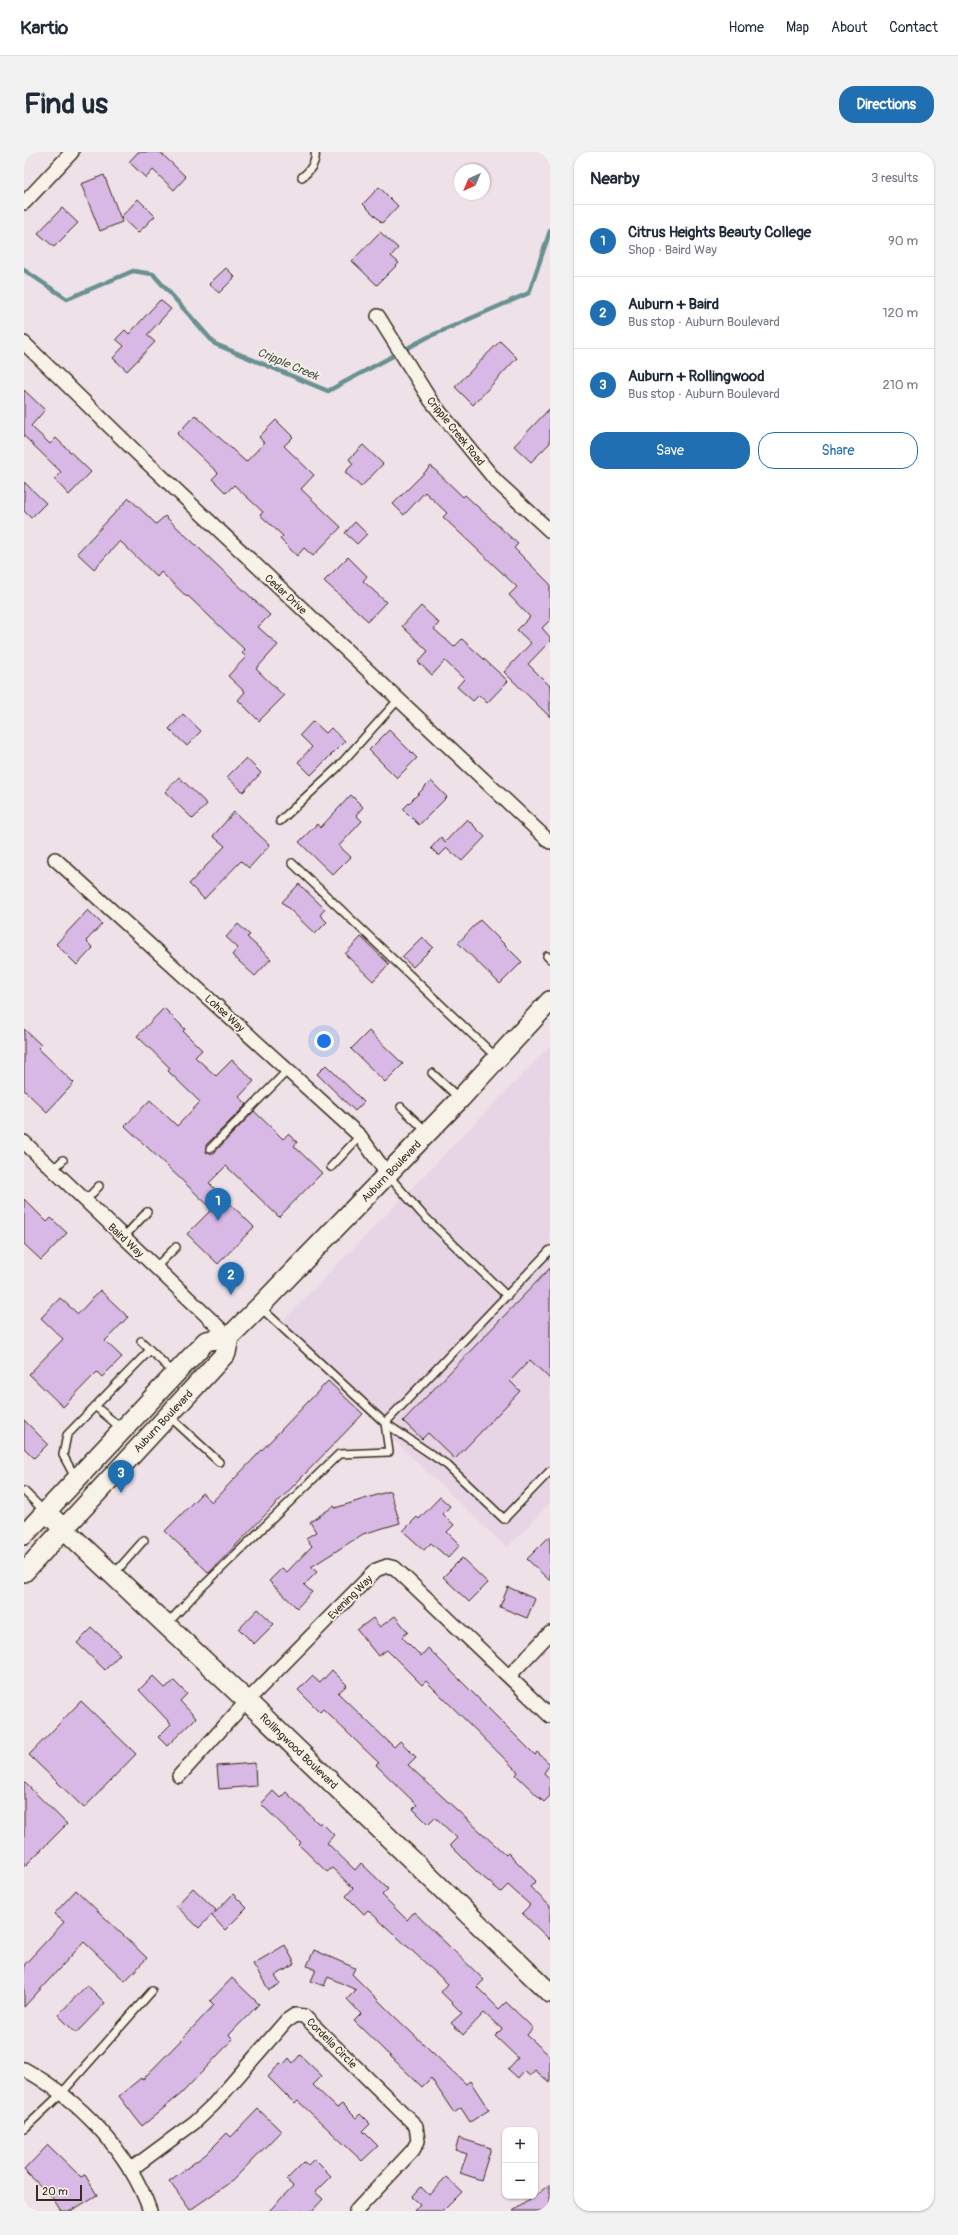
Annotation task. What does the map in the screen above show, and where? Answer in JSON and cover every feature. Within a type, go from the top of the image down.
[{"type":"main road","name":"Auburn Boulevard","points":[[24,1572],[226,1354],[229,1337],[388,1175],[550,1001]]},
{"type":"main road","name":"Auburn Boulevard","points":[[24,1535],[206,1341],[229,1337]]},
{"type":"main road","name":"Rollingwood Boulevard","points":[[46,1512],[167,1624],[550,1993]]},
{"type":"street","points":[[24,204],[72,152]]},
{"type":"street","name":"Cripple Creek Road","points":[[378,316],[431,401],[496,481],[550,531]]},
{"type":"street","name":"Cedar Drive","points":[[24,343],[398,700],[550,842]]},
{"type":"street","name":"Lohse Way","points":[[55,859],[360,1136],[388,1175]]},
{"type":"street","name":"Baird Way","points":[[24,1142],[123,1238],[156,1267],[229,1337]]},
{"type":"street","name":"Evening Way","points":[[179,1776],[247,1701],[376,1570],[387,1566],[395,1568],[550,1716]]},
{"type":"street","points":[[509,1676],[550,1633]]},
{"type":"street","name":"Cordelia Circle","points":[[130,2170],[195,2122],[286,2021],[295,2015],[304,2016],[416,2126],[418,2141],[413,2150],[356,2211]]},
{"type":"street","points":[[24,2069],[61,2094],[99,2131],[130,2170],[150,2211]]},
{"type":"lane","points":[[302,177],[310,172],[316,156],[315,152]]},
{"type":"lane","points":[[280,822],[336,768],[398,700]]},
{"type":"lane","points":[[292,863],[497,1058]]},
{"type":"lane","points":[[210,1149],[288,1070]]},
{"type":"lane","points":[[432,1073],[460,1099]]},
{"type":"lane","points":[[401,1107],[428,1132]]},
{"type":"lane","points":[[331,1167],[360,1136]]},
{"type":"lane","points":[[53,1170],[62,1160]]},
{"type":"lane","points":[[388,1175],[422,1214],[506,1296]]},
{"type":"lane","points":[[85,1201],[99,1186]]},
{"type":"lane","points":[[123,1238],[147,1212]]},
{"type":"lane","points":[[156,1267],[176,1247]]},
{"type":"lane","points":[[385,1423],[550,1250]]},
{"type":"lane","points":[[260,1306],[385,1423],[447,1465],[504,1518],[550,1471]]},
{"type":"lane","points":[[140,1341],[175,1374]]},
{"type":"lane","points":[[76,1479],[63,1455],[67,1435],[150,1350]]},
{"type":"lane","points":[[96,1406],[122,1429]]},
{"type":"lane","points":[[169,1416],[219,1462]]},
{"type":"lane","points":[[167,1624],[197,1592],[339,1454],[389,1452],[385,1423]]},
{"type":"lane","points":[[24,1491],[46,1512]]},
{"type":"lane","points":[[114,1574],[144,1540]]},
{"type":"lane","points":[[24,2129],[61,2094],[152,1991]]},
{"type":"shaded area","points":[[550,1046],[550,1503],[507,1548],[276,1328]]},
{"type":"building","points":[[138,152],[160,152],[186,177],[174,190],[153,170],[146,178],[129,162]]},
{"type":"building","points":[[104,175],[122,222],[100,231],[81,184]]},
{"type":"building","points":[[379,187],[398,206],[382,223],[363,204]]},
{"type":"building","points":[[138,199],[155,216],[138,233],[121,217]]},
{"type":"building","points":[[62,208],[78,223],[54,247],[38,233]]},
{"type":"building","points":[[380,232],[398,248],[391,256],[399,263],[377,285],[352,261]]},
{"type":"building","points":[[226,268],[235,277],[219,293],[209,284]]},
{"type":"building","points":[[160,300],[171,309],[147,335],[155,342],[127,371],[113,358],[124,346],[116,339],[125,330],[129,334]]},
{"type":"building","points":[[500,341],[517,358],[473,405],[455,387]]},
{"type":"building","points":[[24,390],[45,410],[31,426],[50,444],[56,438],[91,472],[69,495],[54,479],[61,472],[24,436]]},
{"type":"building","points":[[550,408],[550,443],[531,462],[514,446]]},
{"type":"building","points":[[195,415],[246,462],[264,443],[259,437],[276,420],[293,437],[284,446],[314,475],[301,489],[341,527],[313,556],[304,548],[297,556],[280,539],[283,536],[260,515],[263,512],[234,485],[226,493],[212,479],[218,473],[177,434]]},
{"type":"building","points":[[363,445],[383,464],[361,487],[345,472],[353,464],[349,459]]},
{"type":"building","points":[[431,466],[463,497],[465,495],[518,544],[514,548],[550,584],[550,620],[542,628],[550,637],[550,641],[528,664],[550,686],[550,717],[504,672],[531,643],[517,630],[530,617],[509,595],[517,587],[443,517],[447,513],[425,492],[404,515],[393,504]]},
{"type":"building","points":[[24,482],[46,503],[31,518],[24,511]]},
{"type":"building","points":[[129,498],[156,524],[165,516],[270,615],[258,627],[278,645],[256,669],[284,696],[259,721],[238,700],[245,692],[228,676],[246,657],[242,653],[245,650],[188,596],[187,597],[161,572],[157,577],[120,541],[94,569],[77,553]]},
{"type":"building","points":[[355,522],[367,534],[357,544],[345,533]]},
{"type":"building","points":[[348,557],[367,576],[363,581],[386,602],[368,621],[324,581]]},
{"type":"building","points":[[421,606],[439,623],[434,629],[454,647],[462,639],[508,681],[487,703],[479,695],[473,701],[457,687],[464,679],[445,661],[432,675],[418,662],[428,651],[402,626]]},
{"type":"building","points":[[183,714],[201,731],[187,746],[169,729]]},
{"type":"building","points":[[313,721],[326,733],[331,728],[345,741],[311,775],[298,762],[312,747],[300,735]]},
{"type":"building","points":[[389,730],[417,758],[397,778],[369,750]]},
{"type":"building","points":[[246,758],[261,773],[243,792],[227,777]]},
{"type":"building","points":[[179,777],[207,804],[193,819],[165,792]]},
{"type":"building","points":[[431,781],[447,797],[419,825],[403,809]]},
{"type":"building","points":[[351,795],[363,807],[356,815],[362,821],[339,846],[351,857],[333,875],[299,842],[317,824],[320,828]]},
{"type":"building","points":[[234,812],[270,845],[249,868],[241,861],[204,899],[189,884],[225,846],[213,836]]},
{"type":"building","points":[[467,819],[485,837],[462,861],[447,848],[439,856],[431,848],[441,837],[445,842]]},
{"type":"building","points":[[299,884],[325,909],[320,915],[327,922],[315,934],[282,902]]},
{"type":"building","points":[[88,910],[102,924],[86,941],[93,948],[77,965],[56,944]]},
{"type":"building","points":[[480,920],[522,962],[500,984],[458,943]]},
{"type":"building","points":[[238,924],[250,935],[247,937],[271,959],[255,976],[232,955],[238,948],[226,937]]},
{"type":"building","points":[[361,937],[389,964],[373,981],[345,954]]},
{"type":"building","points":[[422,937],[433,947],[413,967],[402,957]]},
{"type":"building","points":[[164,1008],[185,1029],[183,1031],[202,1050],[195,1057],[216,1076],[232,1060],[254,1081],[239,1097],[247,1104],[206,1145],[206,1152],[214,1153],[254,1111],[283,1139],[288,1134],[297,1142],[294,1146],[322,1173],[279,1217],[226,1166],[209,1183],[254,1227],[218,1264],[187,1234],[212,1209],[125,1126],[150,1100],[177,1126],[200,1102],[168,1071],[170,1068],[137,1036]]},
{"type":"building","points":[[24,1029],[41,1045],[38,1048],[74,1083],[47,1112],[24,1090]]},
{"type":"building","points":[[369,1031],[403,1064],[385,1082],[351,1049]]},
{"type":"building","points":[[326,1065],[364,1102],[355,1111],[317,1074]]},
{"type":"building","points":[[24,1199],[47,1222],[51,1218],[67,1233],[41,1260],[24,1244]]},
{"type":"building","points":[[550,1268],[550,1379],[530,1360],[510,1381],[520,1391],[455,1459],[428,1433],[422,1439],[403,1421]]},
{"type":"building","points":[[100,1290],[128,1317],[105,1341],[122,1357],[102,1377],[97,1372],[63,1407],[29,1374],[63,1339],[41,1318],[60,1298],[78,1314]]},
{"type":"building","points":[[328,1381],[363,1414],[209,1573],[165,1531],[202,1493],[212,1502]]},
{"type":"building","points":[[24,1420],[48,1444],[34,1458],[24,1448]]},
{"type":"building","points":[[390,1491],[400,1523],[363,1534],[311,1567],[317,1572],[304,1585],[312,1592],[297,1608],[269,1581],[282,1568],[287,1572],[312,1546],[306,1538],[316,1532],[310,1522],[334,1506],[335,1508]]},
{"type":"building","points":[[440,1497],[450,1506],[443,1514],[454,1525],[447,1532],[460,1545],[448,1558],[431,1543],[424,1550],[403,1531],[417,1517],[419,1519]]},
{"type":"building","points":[[550,1536],[550,1581],[527,1559]]},
{"type":"building","points":[[462,1558],[488,1583],[469,1602],[443,1577]]},
{"type":"building","points":[[508,1587],[535,1599],[527,1618],[500,1607]]},
{"type":"building","points":[[258,1609],[274,1624],[254,1644],[239,1629]]},
{"type":"building","points":[[395,1616],[408,1632],[402,1637],[421,1656],[428,1648],[535,1755],[537,1752],[550,1764],[544,1773],[550,1779],[550,1796],[544,1802],[516,1775],[518,1772],[426,1681],[422,1685],[387,1650],[378,1656],[357,1630],[373,1618],[380,1627]]},
{"type":"building","points":[[92,1628],[120,1654],[105,1670],[77,1643]]},
{"type":"building","points":[[332,1670],[347,1685],[338,1693],[394,1747],[400,1741],[416,1757],[408,1765],[506,1855],[508,1853],[536,1881],[530,1887],[550,1906],[550,1940],[522,1913],[530,1905],[508,1885],[501,1892],[477,1872],[450,1845],[457,1838],[435,1817],[428,1824],[413,1809],[417,1805],[376,1765],[379,1763],[323,1709],[320,1712],[298,1690],[312,1676],[320,1683]]},
{"type":"building","points":[[153,1676],[165,1688],[174,1681],[187,1694],[180,1701],[196,1718],[167,1746],[158,1737],[171,1724],[139,1690]]},
{"type":"building","points":[[81,1701],[136,1754],[84,1808],[29,1755]]},
{"type":"building","points":[[255,1763],[256,1786],[219,1789],[217,1766]]},
{"type":"building","points":[[24,1782],[67,1824],[24,1867]]},
{"type":"building","points":[[273,1791],[280,1798],[286,1792],[319,1824],[321,1822],[334,1835],[327,1843],[355,1870],[361,1863],[388,1889],[382,1895],[407,1920],[414,1912],[484,1980],[477,1987],[499,2009],[506,2002],[533,2028],[527,2035],[550,2056],[550,2083],[535,2070],[530,2076],[524,2071],[518,2078],[508,2069],[518,2058],[495,2036],[502,2029],[484,2013],[463,2035],[451,2023],[462,2013],[441,1992],[448,1984],[368,1910],[364,1914],[346,1896],[353,1888],[332,1868],[327,1872],[299,1845],[301,1843],[261,1804]]},
{"type":"building","points":[[193,1888],[216,1910],[199,1928],[176,1906]]},
{"type":"building","points":[[76,1890],[147,1958],[125,1981],[84,1942],[24,2007],[24,1965],[64,1922],[54,1914]]},
{"type":"building","points":[[233,1894],[247,1908],[225,1930],[212,1916]]},
{"type":"building","points":[[285,1945],[295,1964],[275,1976],[280,1984],[269,1990],[253,1964]]},
{"type":"building","points":[[314,1950],[355,1968],[352,1974],[466,2084],[470,2081],[489,2110],[470,2122],[461,2108],[454,2113],[431,2078],[422,2087],[354,2021],[361,2014],[347,1999],[356,1990],[328,1977],[324,1986],[311,1981],[316,1970],[307,1966]]},
{"type":"building","points":[[232,1978],[259,2004],[229,2035],[233,2039],[181,2094],[142,2126],[119,2096],[141,2078],[142,2080],[184,2037],[214,2005],[210,2001]]},
{"type":"building","points":[[87,1985],[105,2003],[76,2033],[58,2015]]},
{"type":"building","points":[[300,2055],[322,2076],[313,2085],[337,2108],[342,2104],[356,2118],[360,2114],[370,2124],[363,2131],[378,2146],[362,2161],[298,2101],[295,2104],[268,2077],[280,2063],[283,2065],[289,2058],[293,2063]]},
{"type":"building","points":[[258,2109],[281,2131],[232,2181],[190,2210],[169,2181],[205,2155],[227,2133],[231,2137]]},
{"type":"building","points":[[459,2138],[491,2148],[481,2180],[460,2173],[467,2154],[455,2150]]},
{"type":"building","points":[[48,2145],[81,2177],[85,2175],[97,2195],[71,2211],[61,2211],[52,2197],[24,2170]]},
{"type":"building","points":[[314,2159],[331,2176],[315,2192],[323,2199],[312,2211],[269,2211],[293,2186],[286,2180],[304,2162],[308,2165]]},
{"type":"building","points":[[446,2177],[462,2192],[443,2211],[414,2211],[420,2204],[412,2197],[421,2187],[429,2195]]},
{"type":"building","points":[[550,2184],[550,2211],[513,2211],[531,2199],[538,2199],[538,2194]]},
{"type":"waterway","name":"Cripple Creek","points":[[24,270],[67,299],[133,271],[153,274],[215,344],[328,391],[428,337],[529,293],[550,231]]},
{"type":"place","name":"Citrus Heights Beauty College","points":[[218,1221]]},
{"type":"place","name":"Auburn + Baird","points":[[231,1295]]},
{"type":"place","name":"Auburn + Rollingwood","points":[[121,1493]]}]
